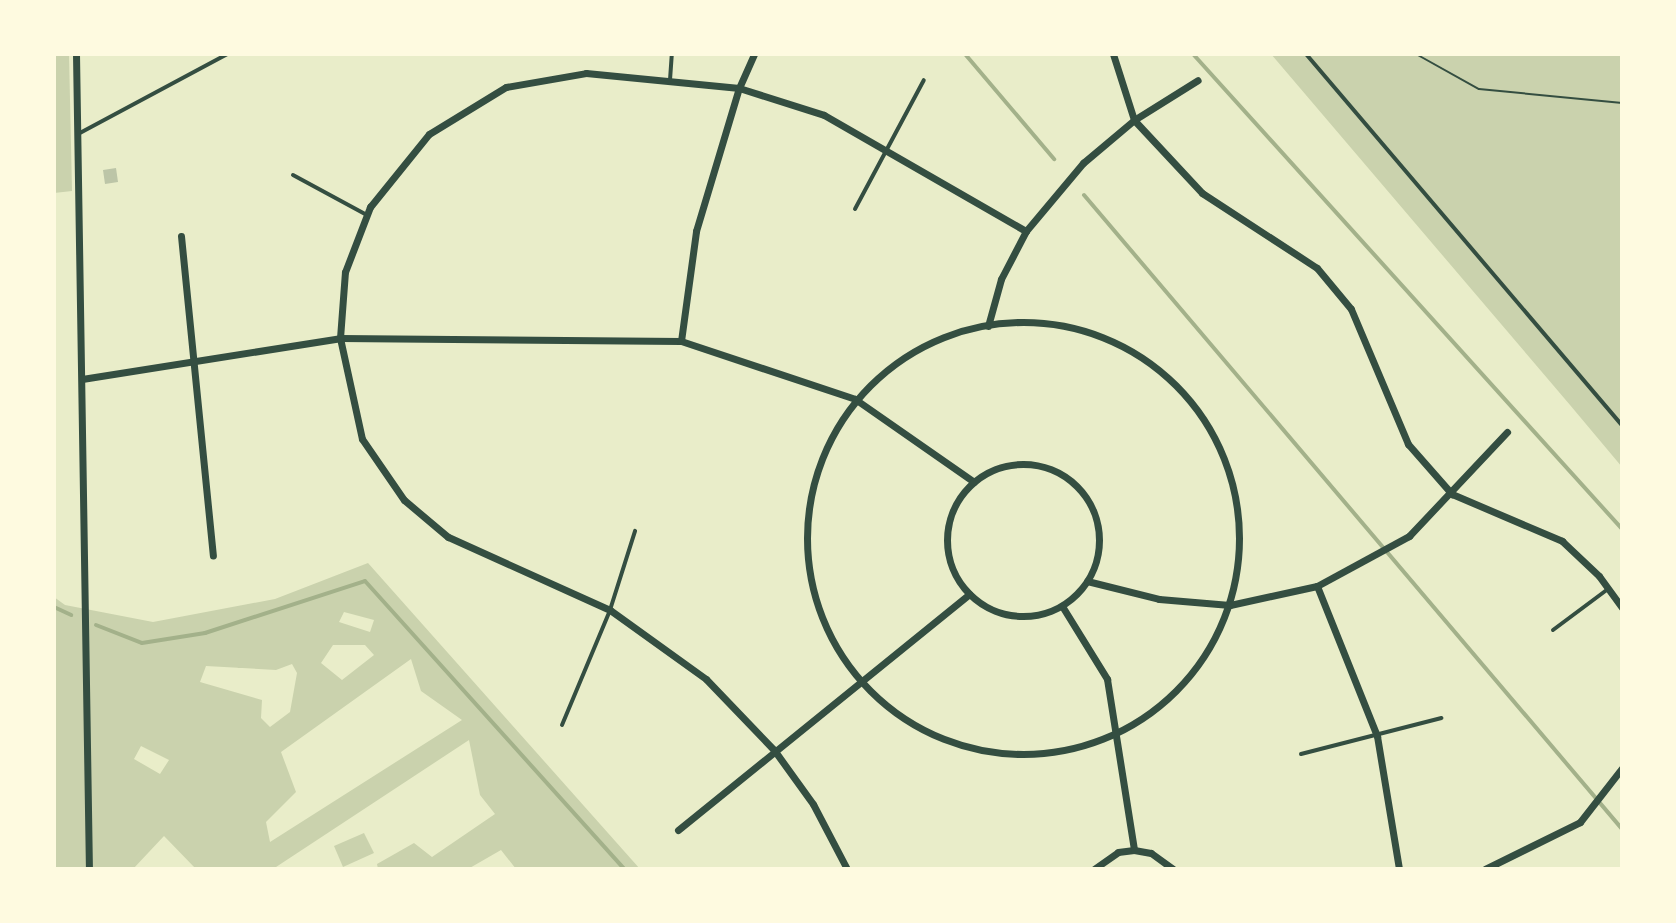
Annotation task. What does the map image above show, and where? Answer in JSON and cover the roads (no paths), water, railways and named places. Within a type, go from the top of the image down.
[{"type":"street","points":[[76,54],[89,869]]},
{"type":"street","points":[[681,341],[696,231],[739,88],[754,54]]},
{"type":"street","points":[[1113,54],[1134,120],[1202,193],[1317,268],[1351,309],[1408,444],[1452,494],[1562,541],[1622,608]]},
{"type":"street","points":[[847,869],[813,804],[774,750],[706,679],[610,610],[448,537],[404,500],[362,439],[340,338],[345,272],[367,215],[429,134],[506,87],[586,73],[739,88],[824,115],[1026,231]]},
{"type":"street","points":[[988,326],[1001,279],[1026,231],[1083,163],[1134,120],[1198,80]]},
{"type":"street","points":[[181,236],[190,362],[213,555]]},
{"type":"street","points":[[1032,321],[1097,334],[1156,366],[1201,414],[1231,474],[1241,539],[1230,605],[1199,667],[1149,716],[1087,747],[1018,756],[949,743],[888,710],[841,659],[812,595],[805,526],[820,458],[855,399],[905,355],[966,328],[1032,321]]},
{"type":"street","points":[[82,379],[340,338],[681,341],[855,399],[974,482]]},
{"type":"street","points":[[1087,581],[1159,599],[1230,605],[1317,586],[1409,536],[1452,494],[1507,432]]},
{"type":"street","points":[[1020,464],[1045,467],[1068,478],[1086,496],[1097,518],[1100,543],[1087,581],[1062,606],[1039,615],[1014,616],[990,609],[969,594],[955,574],[948,537],[957,501],[974,482],[995,469],[1020,464]]},
{"type":"street","points":[[1317,586],[1377,736],[1399,869]]},
{"type":"street","points":[[678,830],[860,679],[969,594]]},
{"type":"street","points":[[1062,606],[1107,679],[1119,731],[1134,850]]},
{"type":"street","points":[[1485,869],[1580,822],[1622,768]]},
{"type":"street","points":[[1094,869],[1118,852],[1134,850],[1151,853],[1173,869]]},
{"type":"lane","points":[[78,134],[227,54]]},
{"type":"lane","points":[[670,81],[672,54]]},
{"type":"lane","points":[[1306,54],[1622,425]]},
{"type":"lane","points":[[855,209],[924,80]]},
{"type":"lane","points":[[293,175],[367,215]]},
{"type":"lane","points":[[562,725],[610,610],[635,531]]},
{"type":"lane","points":[[1553,630],[1608,589]]},
{"type":"lane","points":[[1301,754],[1441,718]]},
{"type":"waterway","points":[[965,54],[1054,159]]},
{"type":"waterway","points":[[1193,54],[1622,529]]},
{"type":"waterway","points":[[1084,195],[1622,829]]},
{"type":"waterway","points":[[96,625],[142,643],[205,633],[365,581],[624,869]]},
{"type":"waterway","points":[[54,607],[71,615]]}]
